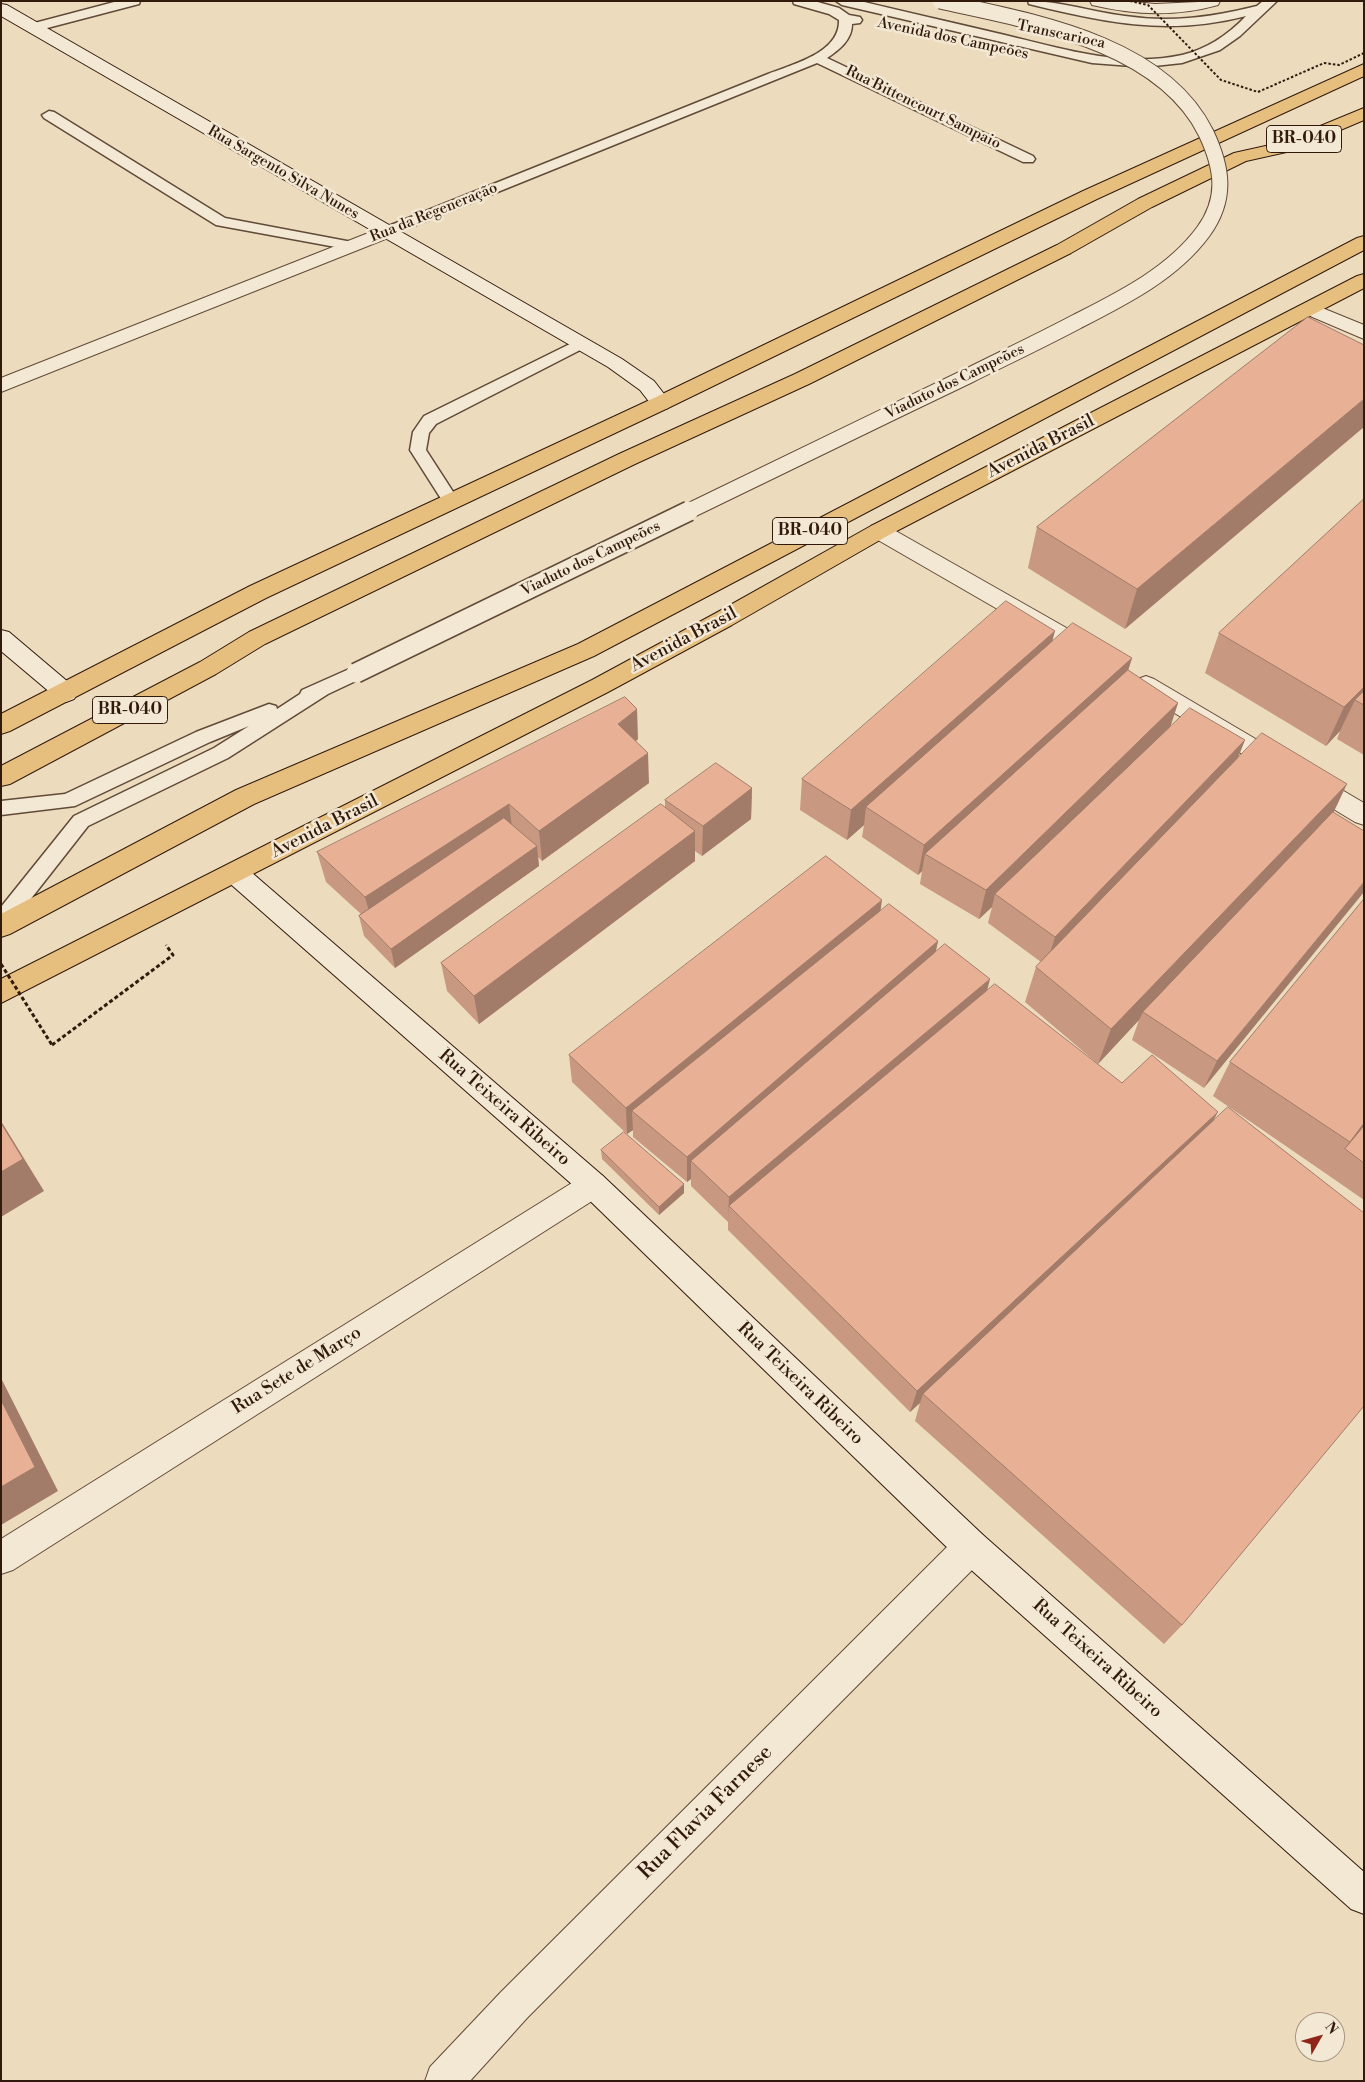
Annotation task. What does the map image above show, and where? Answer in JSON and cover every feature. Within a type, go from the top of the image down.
[{"type":"highway","points":[[1,725],[258,592],[661,403],[1090,195],[1364,69]]},
{"type":"highway","points":[[1240,157],[1364,98]]},
{"type":"highway","name":"BR-040","points":[[1,778],[208,668],[257,638],[627,459],[802,379],[1064,249],[1145,203],[1240,157],[1284,147],[1364,113]]},
{"type":"highway","name":"Avenida Brasil","points":[[1,927],[245,797],[586,650],[1364,242]]},
{"type":"highway","name":"Avenida Brasil","points":[[1,992],[600,686],[879,531],[1364,280]]},
{"type":"street","points":[[1098,1],[1142,10],[1159,10],[1178,9],[1212,1]]},
{"type":"street","name":"Rua Sargento Silva Nunes","points":[[1,9],[643,380],[655,391],[661,403]]},
{"type":"street","name":"Rua da Regeneração","points":[[1,386],[386,232]]},
{"type":"street","points":[[1310,309],[1364,333]]},
{"type":"street","points":[[879,531],[1117,668],[1364,814]]},
{"type":"street","points":[[1,638],[66,693]]},
{"type":"street","name":"Rua Teixeira Ribeiro","points":[[235,874],[593,1185],[971,1547],[1364,1896]]},
{"type":"street","name":"Rua Sete de Março","points":[[1,1558],[593,1185]]},
{"type":"street","name":"Rua Flavia Farnese","points":[[444,2081],[514,2005],[971,1547]]},
{"type":"lane","points":[[32,28],[134,1]]},
{"type":"lane","name":"Avenida dos Campeões","points":[[800,1],[834,12],[845,19],[907,27],[1108,74]]},
{"type":"lane","name":"Transcarioca","points":[[842,1],[1057,52],[1126,63],[1167,61],[1206,51],[1230,38],[1266,5]]},
{"type":"lane","name":"Viaduto dos Campeões","points":[[321,690],[1050,336],[1152,280],[1183,254],[1198,237],[1216,210],[1220,195],[1221,175],[1215,152],[1206,130],[1198,117],[1177,93],[1141,66],[1117,52],[1092,42],[1045,26],[940,1]]},
{"type":"lane","name":"Transcarioca","points":[[1034,1],[1124,20],[1150,23],[1200,22],[1266,5]]},
{"type":"lane","name":"Rua da Regeneração","points":[[386,232],[817,58],[837,44],[844,35],[847,27],[845,19]]},
{"type":"lane","name":"Rua Bittencourt Sampaio","points":[[817,58],[1028,159]]},
{"type":"lane","points":[[49,115],[221,222],[352,246]]},
{"type":"lane","points":[[451,501],[418,450],[421,432],[430,420],[580,344]]},
{"type":"lane","points":[[1,808],[68,801],[204,737],[321,690]]},
{"type":"lane","points":[[1,922],[80,822],[220,753],[321,690]]},
{"type":"path","points":[[1130,1],[1148,5],[1221,80],[1258,92],[1324,63],[1336,66],[1364,54]]},
{"type":"path","points":[[1,964],[52,1045],[173,955],[164,941]]},
{"type":"building","points":[[1308,317],[1364,345],[1364,399],[1137,589],[1037,527]]},
{"type":"building","points":[[1364,499],[1364,687],[1344,707],[1219,633]]},
{"type":"building","points":[[1006,601],[1055,631],[851,810],[802,779]]},
{"type":"building","points":[[1073,623],[1132,658],[924,845],[866,807]]},
{"type":"building","points":[[1128,670],[1178,703],[986,890],[925,854]]},
{"type":"building","points":[[1364,691],[1364,705],[1355,700]]},
{"type":"building","points":[[625,697],[637,709],[618,724],[648,753],[539,831],[509,804],[365,897],[317,852]]},
{"type":"building","points":[[1190,708],[1245,740],[1055,937],[995,894]]},
{"type":"building","points":[[1262,733],[1347,784],[1111,1029],[1036,967]]},
{"type":"building","points":[[716,763],[752,788],[703,826],[665,800]]},
{"type":"building","points":[[661,804],[695,831],[474,996],[441,963]]},
{"type":"building","points":[[1333,812],[1364,831],[1364,882],[1217,1061],[1143,1012]]},
{"type":"building","points":[[504,818],[537,846],[391,949],[359,916]]},
{"type":"building","points":[[826,856],[882,900],[626,1108],[569,1055]]},
{"type":"building","points":[[1364,899],[1364,1123],[1350,1142],[1230,1062]]},
{"type":"building","points":[[889,904],[938,941],[687,1157],[632,1111]]},
{"type":"building","points":[[945,944],[990,979],[729,1197],[691,1161]]},
{"type":"building","points":[[995,984],[1122,1083],[1152,1055],[1218,1112],[917,1391],[729,1206]]},
{"type":"building","points":[[1228,1107],[1364,1213],[1364,1406],[1182,1625],[923,1394]]},
{"type":"building","points":[[1,1123],[23,1159],[1,1172]]},
{"type":"building","points":[[1364,1126],[1364,1163],[1345,1149]]},
{"type":"building","points":[[624,1132],[684,1184],[659,1207],[601,1150]]},
{"type":"building","points":[[1,1400],[35,1467],[1,1487]]}]
